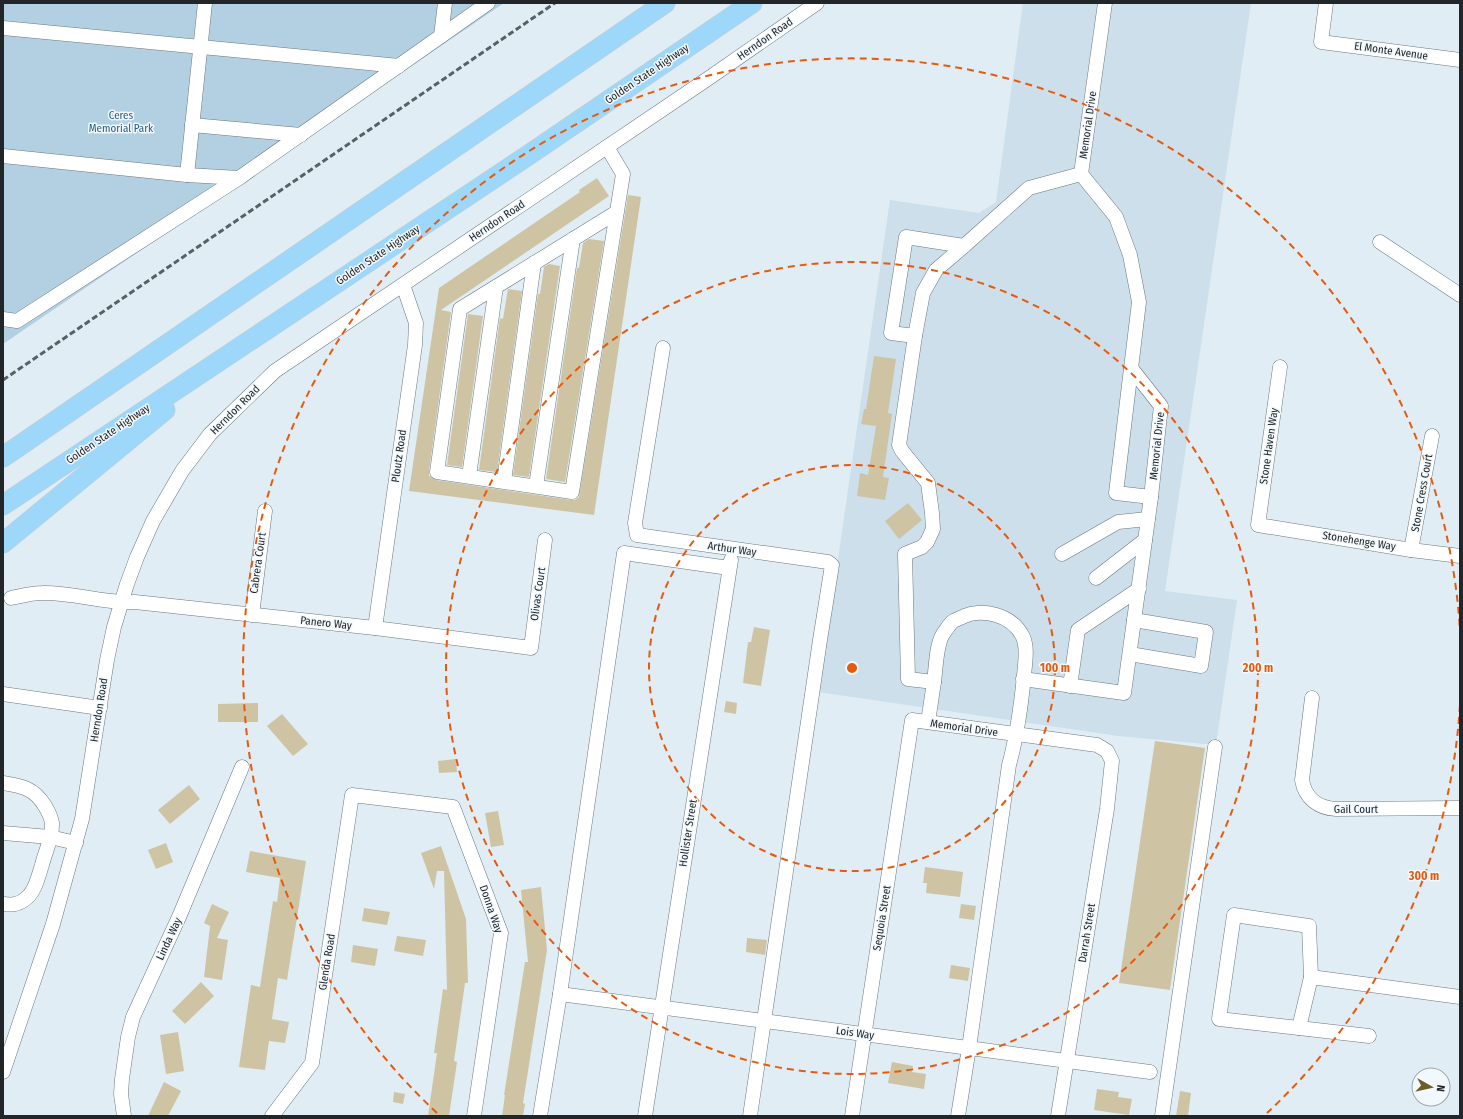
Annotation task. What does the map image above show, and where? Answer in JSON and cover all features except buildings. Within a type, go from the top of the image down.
[{"type":"highway","points":[[3,457],[665,3]]},
{"type":"highway","name":"Golden State Highway","points":[[3,505],[530,154],[752,3]]},
{"type":"highway","points":[[3,543],[251,339]]},
{"type":"street","points":[[187,175],[206,3]]},
{"type":"street","points":[[441,36],[444,3]]},
{"type":"street","points":[[3,319],[17,321],[239,178],[488,3]]},
{"type":"street","name":"Herndon Road","points":[[3,1072],[53,924],[76,843],[82,818],[108,653],[121,603],[137,557],[153,521],[182,472],[210,434],[275,371],[817,3]]},
{"type":"street","name":"Memorial Drive","points":[[1023,679],[1124,693],[1151,498],[1161,406],[1131,368],[1139,302],[1130,255],[1116,217],[1082,174],[1106,3]]},
{"type":"street","name":"El Monte Avenue","points":[[1326,3],[1321,42],[1460,60]]},
{"type":"street","points":[[3,28],[399,66]]},
{"type":"street","points":[[192,125],[301,135]]},
{"type":"street","points":[[607,147],[623,174],[617,212],[572,492],[437,472],[460,309],[617,212]]},
{"type":"street","points":[[3,156],[187,175],[239,178]]},
{"type":"street","points":[[934,682],[908,679],[905,554],[922,547],[927,542],[933,529],[928,483],[902,451],[899,445],[923,293],[936,270],[1029,188],[1082,174]]},
{"type":"street","points":[[915,336],[891,333],[906,237],[964,246]]},
{"type":"street","points":[[536,486],[573,239]]},
{"type":"street","points":[[1380,242],[1460,295]]},
{"type":"street","points":[[504,482],[534,263]]},
{"type":"street","name":"Ploutz Road","points":[[375,628],[415,345],[416,323],[403,285]]},
{"type":"street","points":[[468,476],[496,287]]},
{"type":"street","name":"Arthur Way","points":[[663,348],[635,523],[637,535],[828,562],[832,565],[764,1020]]},
{"type":"street","name":"Stone Haven Way","points":[[1258,525],[1280,366]]},
{"type":"street","points":[[1131,368],[1116,493],[1151,498]]},
{"type":"street","name":"Stone Cress Court","points":[[1411,550],[1432,436]]},
{"type":"street","name":"Cabrera Court","points":[[252,615],[265,511]]},
{"type":"street","points":[[1062,554],[1118,522],[1148,519]]},
{"type":"street","name":"Stonehenge Way","points":[[1258,525],[1411,550],[1460,556]]},
{"type":"street","name":"Olivas Court","points":[[531,648],[545,540]]},
{"type":"street","points":[[1096,578],[1145,540]]},
{"type":"street","name":"Hollister Street","points":[[645,1116],[732,549]]},
{"type":"street","points":[[540,1116],[560,994],[624,553],[729,568]]},
{"type":"street","points":[[1070,686],[1078,630],[1139,589]]},
{"type":"street","name":"Panero Way","points":[[11,598],[42,592],[121,603],[135,602],[375,628],[531,648]]},
{"type":"street","points":[[928,722],[938,653],[942,636],[953,621],[967,614],[984,613],[997,615],[1009,620],[1023,637],[1026,652],[1017,735],[1010,765],[958,1116]]},
{"type":"street","points":[[1130,654],[1200,666],[1206,632],[1134,620]]},
{"type":"street","points":[[3,694],[100,708]]},
{"type":"street","name":"Gail Court","points":[[1312,698],[1302,780],[1306,791],[1312,800],[1324,807],[1336,810],[1460,808]]},
{"type":"street","name":"Memorial Drive","points":[[912,720],[1096,745],[1107,751]]},
{"type":"street","name":"Sequoia Street","points":[[852,1116],[912,720]]},
{"type":"street","points":[[1162,1116],[1215,747]]},
{"type":"street","name":"Darrah Street","points":[[1058,1116],[1107,809],[1112,761],[1107,751]]},
{"type":"street","name":"Linda Way","points":[[124,1116],[121,1094],[122,1079],[128,1037],[133,1017],[179,917],[242,767]]},
{"type":"street","points":[[3,783],[21,786],[32,791],[42,801],[52,823],[50,837],[35,886],[25,900],[14,905],[3,904]]},
{"type":"street","name":"Glenda Road","points":[[272,1116],[312,1063],[352,795]]},
{"type":"street","name":"Donna Way","points":[[352,795],[453,808],[493,911],[501,933],[474,1116]]},
{"type":"street","points":[[3,833],[50,837],[76,843]]},
{"type":"street","points":[[1299,1028],[1311,977],[1309,926],[1234,915],[1219,1019],[1369,1036]]},
{"type":"street","points":[[1311,977],[1460,997]]},
{"type":"street","name":"Lois Way","points":[[560,994],[1150,1072]]},
{"type":"street","points":[[750,1116],[764,1020]]},
{"type":"shaded area","points":[[1023,3],[1251,3],[1165,591],[1237,600],[1216,745],[1118,736],[818,692],[890,200],[979,213],[996,202]]},
{"type":"green space","name":"Ceres Memorial Park","points":[[3,3],[504,3],[3,344]]},
{"type":"railway","points":[[3,380],[555,3]]}]
